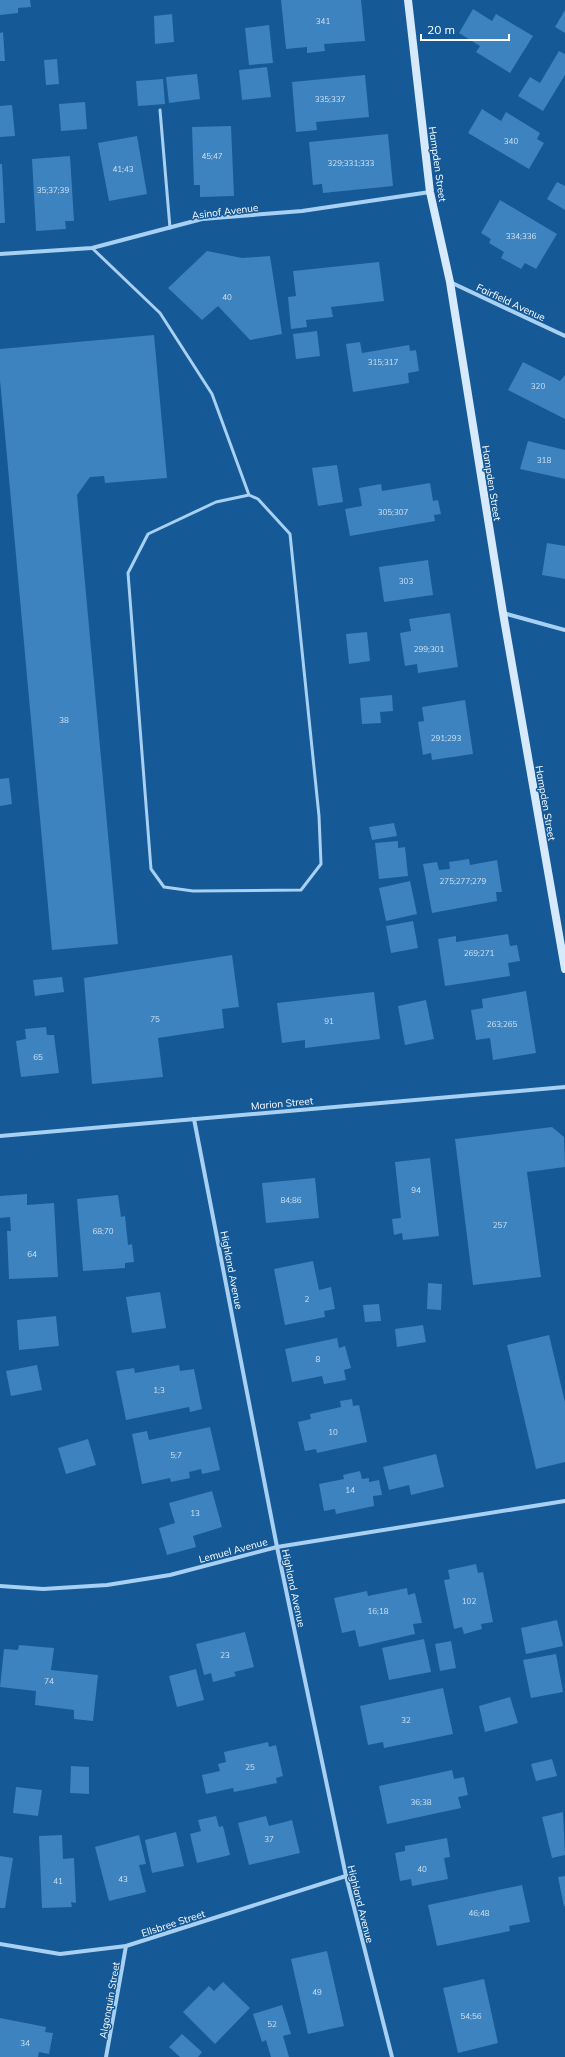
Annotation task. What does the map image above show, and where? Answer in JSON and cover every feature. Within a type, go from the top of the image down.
[{"type":"main road","name":"Hampden Street","points":[[408,0],[430,192],[450,282],[503,613],[565,966]]},
{"type":"street","name":"Asinof Avenue","points":[[0,254],[92,248],[202,219],[302,211],[430,192]]},
{"type":"street","name":"Fairfield Avenue","points":[[450,282],[565,336]]},
{"type":"street","points":[[503,613],[565,630]]},
{"type":"street","name":"Marion Street","points":[[0,1136],[565,1087]]},
{"type":"street","name":"Highland Avenue","points":[[194,1119],[277,1547],[346,1876],[392,2057]]},
{"type":"street","name":"Lemuel Avenue","points":[[0,1586],[43,1589],[107,1585],[170,1575],[277,1547],[565,1501]]},
{"type":"street","name":"Ellsbree Street","points":[[0,1944],[60,1954],[126,1946],[346,1876]]},
{"type":"street","name":"Algonquin Street","points":[[106,2057],[126,1946]]},
{"type":"lane","points":[[160,110],[170,228]]},
{"type":"lane","points":[[92,248],[160,313],[212,394],[249,495],[258,499],[290,534],[319,816],[321,864],[301,890],[193,891],[164,887],[151,869],[128,573],[148,534],[216,502],[249,495]]},
{"type":"building","points":[[0,0],[30,0],[31,7],[18,8],[18,13],[0,15]]},
{"type":"building","points":[[281,0],[361,0],[365,41],[324,44],[325,51],[307,53],[307,47],[286,49]]},
{"type":"building","points":[[473,9],[492,21],[496,14],[533,36],[510,73],[476,52],[480,46],[459,33]]},
{"type":"building","points":[[565,10],[565,33],[555,27]]},
{"type":"building","points":[[172,14],[174,42],[155,44],[154,16]]},
{"type":"building","points":[[269,25],[273,63],[249,65],[245,28]]},
{"type":"building","points":[[3,32],[5,61],[0,61],[0,33]]},
{"type":"building","points":[[559,51],[565,54],[565,75],[543,111],[518,96],[530,77],[540,83]]},
{"type":"building","points":[[57,59],[59,84],[46,85],[44,60]]},
{"type":"building","points":[[267,67],[271,97],[242,100],[239,70]]},
{"type":"building","points":[[197,74],[200,99],[169,103],[166,77]]},
{"type":"building","points":[[365,75],[369,117],[316,122],[317,130],[296,132],[292,82]]},
{"type":"building","points":[[163,79],[165,104],[138,106],[136,81]]},
{"type":"building","points":[[85,102],[87,129],[61,131],[59,104]]},
{"type":"building","points":[[12,105],[15,136],[0,137],[0,106]]},
{"type":"building","points":[[482,109],[501,121],[506,112],[540,133],[537,139],[544,143],[529,169],[468,133]]},
{"type":"building","points":[[231,126],[234,196],[200,197],[200,185],[194,185],[192,127]]},
{"type":"building","points":[[388,134],[393,186],[323,193],[322,184],[313,185],[309,142]]},
{"type":"building","points":[[137,136],[147,194],[109,201],[98,143]]},
{"type":"building","points":[[70,156],[74,221],[65,221],[66,229],[36,231],[32,159]]},
{"type":"building","points":[[0,164],[2,164],[5,223],[0,223]]},
{"type":"building","points":[[557,182],[565,186],[565,210],[547,199]]},
{"type":"building","points":[[500,200],[557,234],[536,269],[525,263],[521,269],[501,258],[504,252],[489,243],[491,239],[481,233]]},
{"type":"building","points":[[207,251],[242,258],[270,256],[282,334],[250,340],[218,306],[202,320],[168,288]]},
{"type":"building","points":[[379,262],[384,301],[331,307],[333,317],[306,320],[307,327],[291,329],[288,297],[296,296],[293,271]]},
{"type":"building","points":[[317,331],[320,356],[296,359],[293,334]]},
{"type":"building","points":[[154,335],[167,478],[105,483],[104,476],[90,477],[77,495],[118,944],[52,950],[0,380],[0,349]]},
{"type":"building","points":[[360,342],[362,353],[409,345],[410,351],[416,350],[419,371],[408,373],[409,383],[353,392],[346,344]]},
{"type":"building","points":[[523,362],[560,381],[565,375],[565,419],[508,390]]},
{"type":"building","points":[[528,441],[565,450],[565,479],[520,469]]},
{"type":"building","points":[[337,465],[343,502],[318,506],[312,468]]},
{"type":"building","points":[[430,483],[433,501],[438,500],[441,514],[434,515],[435,521],[350,536],[345,509],[362,506],[359,488],[381,484],[382,491]]},
{"type":"building","points":[[547,543],[565,546],[565,579],[542,575]]},
{"type":"building","points":[[428,560],[433,595],[384,602],[379,567]]},
{"type":"building","points":[[450,613],[458,667],[418,673],[417,664],[405,666],[400,633],[411,631],[409,619]]},
{"type":"building","points":[[367,632],[370,661],[349,664],[346,634]]},
{"type":"building","points":[[392,695],[393,711],[380,712],[381,723],[362,724],[360,698]]},
{"type":"building","points":[[465,700],[473,754],[432,760],[431,753],[423,755],[418,722],[424,721],[422,707]]},
{"type":"building","points":[[9,778],[12,804],[0,806],[0,779]]},
{"type":"building","points":[[394,823],[397,836],[372,840],[369,827]]},
{"type":"building","points":[[398,841],[398,848],[405,847],[408,876],[379,879],[375,843]]},
{"type":"building","points":[[469,859],[470,865],[497,860],[502,892],[496,892],[497,901],[432,913],[423,864],[437,862],[439,870],[450,869],[449,862]]},
{"type":"building","points":[[410,881],[417,914],[386,921],[379,888]]},
{"type":"building","points":[[413,921],[418,948],[391,953],[386,926]]},
{"type":"building","points":[[508,934],[510,946],[517,945],[520,961],[508,963],[510,976],[445,986],[438,939],[456,936],[456,942]]},
{"type":"building","points":[[232,955],[239,1007],[222,1009],[224,1028],[158,1038],[163,1077],[92,1084],[84,978]]},
{"type":"building","points":[[62,977],[64,992],[35,996],[33,980]]},
{"type":"building","points":[[526,991],[536,1053],[493,1060],[490,1038],[476,1040],[471,1010],[483,1008],[482,999]]},
{"type":"building","points":[[374,992],[380,1039],[305,1048],[305,1040],[282,1043],[277,1003]]},
{"type":"building","points":[[426,1000],[434,1039],[405,1045],[398,1006]]},
{"type":"building","points":[[46,1027],[47,1035],[54,1035],[59,1073],[21,1077],[16,1041],[26,1039],[25,1029]]},
{"type":"building","points":[[552,1127],[564,1137],[565,1167],[527,1172],[541,1277],[473,1285],[455,1139]]},
{"type":"building","points":[[430,1158],[439,1236],[403,1240],[402,1233],[394,1235],[392,1219],[401,1218],[395,1162]]},
{"type":"building","points":[[315,1178],[319,1218],[266,1223],[262,1183]]},
{"type":"building","points":[[27,1194],[27,1205],[54,1203],[58,1277],[9,1279],[7,1231],[11,1231],[10,1217],[0,1218],[0,1196]]},
{"type":"building","points":[[118,1195],[121,1217],[125,1216],[128,1245],[132,1244],[134,1262],[125,1263],[125,1268],[83,1271],[77,1199]]},
{"type":"building","points":[[313,1261],[319,1290],[331,1287],[335,1309],[324,1311],[325,1317],[285,1325],[274,1269]]},
{"type":"building","points":[[428,1283],[442,1284],[441,1310],[427,1309]]},
{"type":"building","points":[[160,1292],[166,1328],[132,1333],[126,1297]]},
{"type":"building","points":[[379,1304],[381,1321],[365,1322],[363,1305]]},
{"type":"building","points":[[56,1316],[59,1346],[19,1350],[17,1320]]},
{"type":"building","points":[[423,1325],[426,1342],[397,1347],[395,1329]]},
{"type":"building","points":[[549,1335],[565,1402],[565,1462],[536,1469],[507,1345]]},
{"type":"building","points":[[337,1338],[339,1348],[345,1346],[351,1368],[344,1370],[346,1380],[324,1384],[322,1376],[292,1382],[285,1349]]},
{"type":"building","points":[[37,1365],[42,1390],[11,1396],[6,1371]]},
{"type":"building","points":[[179,1365],[180,1371],[194,1369],[202,1409],[190,1412],[189,1407],[126,1420],[116,1371],[134,1368],[135,1373]]},
{"type":"building","points":[[352,1399],[353,1406],[359,1405],[367,1442],[317,1453],[316,1449],[305,1451],[298,1422],[311,1419],[310,1414],[341,1407],[340,1401]]},
{"type":"building","points":[[210,1427],[220,1470],[202,1474],[201,1469],[189,1472],[190,1478],[171,1482],[170,1478],[142,1484],[132,1434],[147,1431],[149,1440]]},
{"type":"building","points":[[88,1439],[96,1465],[66,1474],[58,1448]]},
{"type":"building","points":[[436,1454],[444,1487],[411,1495],[409,1485],[389,1490],[383,1467]]},
{"type":"building","points":[[360,1471],[362,1479],[369,1478],[369,1482],[379,1480],[382,1495],[373,1496],[374,1506],[336,1514],[335,1509],[324,1511],[319,1484],[344,1479],[343,1475]]},
{"type":"building","points":[[212,1491],[222,1527],[193,1536],[196,1547],[167,1555],[159,1528],[175,1523],[169,1503]]},
{"type":"building","points":[[476,1564],[478,1573],[483,1572],[493,1622],[481,1624],[482,1629],[464,1634],[462,1627],[454,1629],[444,1580],[450,1579],[448,1570]]},
{"type":"building","points":[[407,1588],[408,1595],[415,1593],[422,1623],[413,1624],[415,1634],[359,1647],[355,1630],[342,1633],[334,1598],[367,1591],[368,1596]]},
{"type":"building","points":[[557,1620],[563,1646],[526,1654],[521,1628]]},
{"type":"building","points":[[245,1632],[254,1667],[234,1672],[236,1676],[213,1682],[211,1673],[204,1675],[196,1644]]},
{"type":"building","points":[[424,1639],[431,1672],[389,1680],[382,1648]]},
{"type":"building","points":[[451,1641],[456,1668],[440,1671],[435,1644]]},
{"type":"building","points":[[19,1645],[54,1648],[51,1670],[98,1675],[93,1721],[74,1719],[74,1710],[35,1705],[36,1691],[0,1687],[4,1649],[18,1650]]},
{"type":"building","points":[[556,1654],[563,1692],[531,1698],[523,1660]]},
{"type":"building","points":[[196,1669],[204,1700],[177,1707],[169,1676]]},
{"type":"building","points":[[443,1688],[453,1734],[384,1748],[383,1742],[368,1745],[360,1706]]},
{"type":"building","points":[[510,1697],[518,1723],[485,1732],[479,1706]]},
{"type":"building","points":[[268,1742],[269,1747],[276,1745],[283,1776],[276,1778],[277,1783],[234,1792],[233,1788],[206,1794],[202,1775],[220,1771],[218,1764],[226,1762],[224,1752]]},
{"type":"building","points":[[552,1759],[557,1776],[536,1781],[531,1764]]},
{"type":"building","points":[[71,1766],[89,1767],[89,1794],[70,1793]]},
{"type":"building","points":[[452,1770],[454,1779],[464,1777],[468,1795],[458,1797],[461,1808],[387,1824],[379,1786]]},
{"type":"building","points":[[16,1787],[42,1790],[38,1816],[13,1813]]},
{"type":"building","points":[[563,1812],[565,1855],[552,1858],[542,1817]]},
{"type":"building","points":[[216,1816],[219,1827],[223,1826],[230,1855],[197,1863],[190,1834],[201,1831],[198,1820]]},
{"type":"building","points":[[266,1816],[269,1826],[292,1820],[300,1853],[249,1865],[238,1823]]},
{"type":"building","points":[[176,1832],[184,1866],[152,1873],[145,1840]]},
{"type":"building","points":[[62,1835],[63,1859],[74,1858],[76,1903],[71,1902],[72,1907],[42,1908],[39,1836]]},
{"type":"building","points":[[139,1835],[146,1864],[139,1865],[146,1892],[109,1901],[95,1847]]},
{"type":"building","points":[[447,1838],[450,1857],[444,1858],[448,1879],[412,1886],[411,1879],[400,1881],[395,1853],[405,1851],[405,1846]]},
{"type":"building","points":[[0,1856],[13,1858],[5,1908],[0,1908]]},
{"type":"building","points":[[565,1876],[565,1906],[564,1906],[558,1877]]},
{"type":"building","points":[[522,1885],[530,1922],[509,1926],[510,1931],[437,1946],[428,1905]]},
{"type":"building","points":[[327,1951],[344,2026],[308,2034],[291,1959]]},
{"type":"building","points":[[484,1979],[498,2043],[458,2053],[443,1988]]},
{"type":"building","points":[[223,1982],[250,2008],[215,2044],[183,2012],[209,1986],[214,1991]]},
{"type":"building","points":[[282,2005],[291,2034],[283,2036],[289,2057],[271,2057],[266,2040],[262,2042],[253,2014]]},
{"type":"building","points":[[0,2018],[46,2027],[45,2032],[53,2033],[49,2054],[39,2052],[38,2057],[0,2057]]},
{"type":"building","points":[[182,2034],[202,2052],[198,2057],[180,2057],[169,2047]]}]
